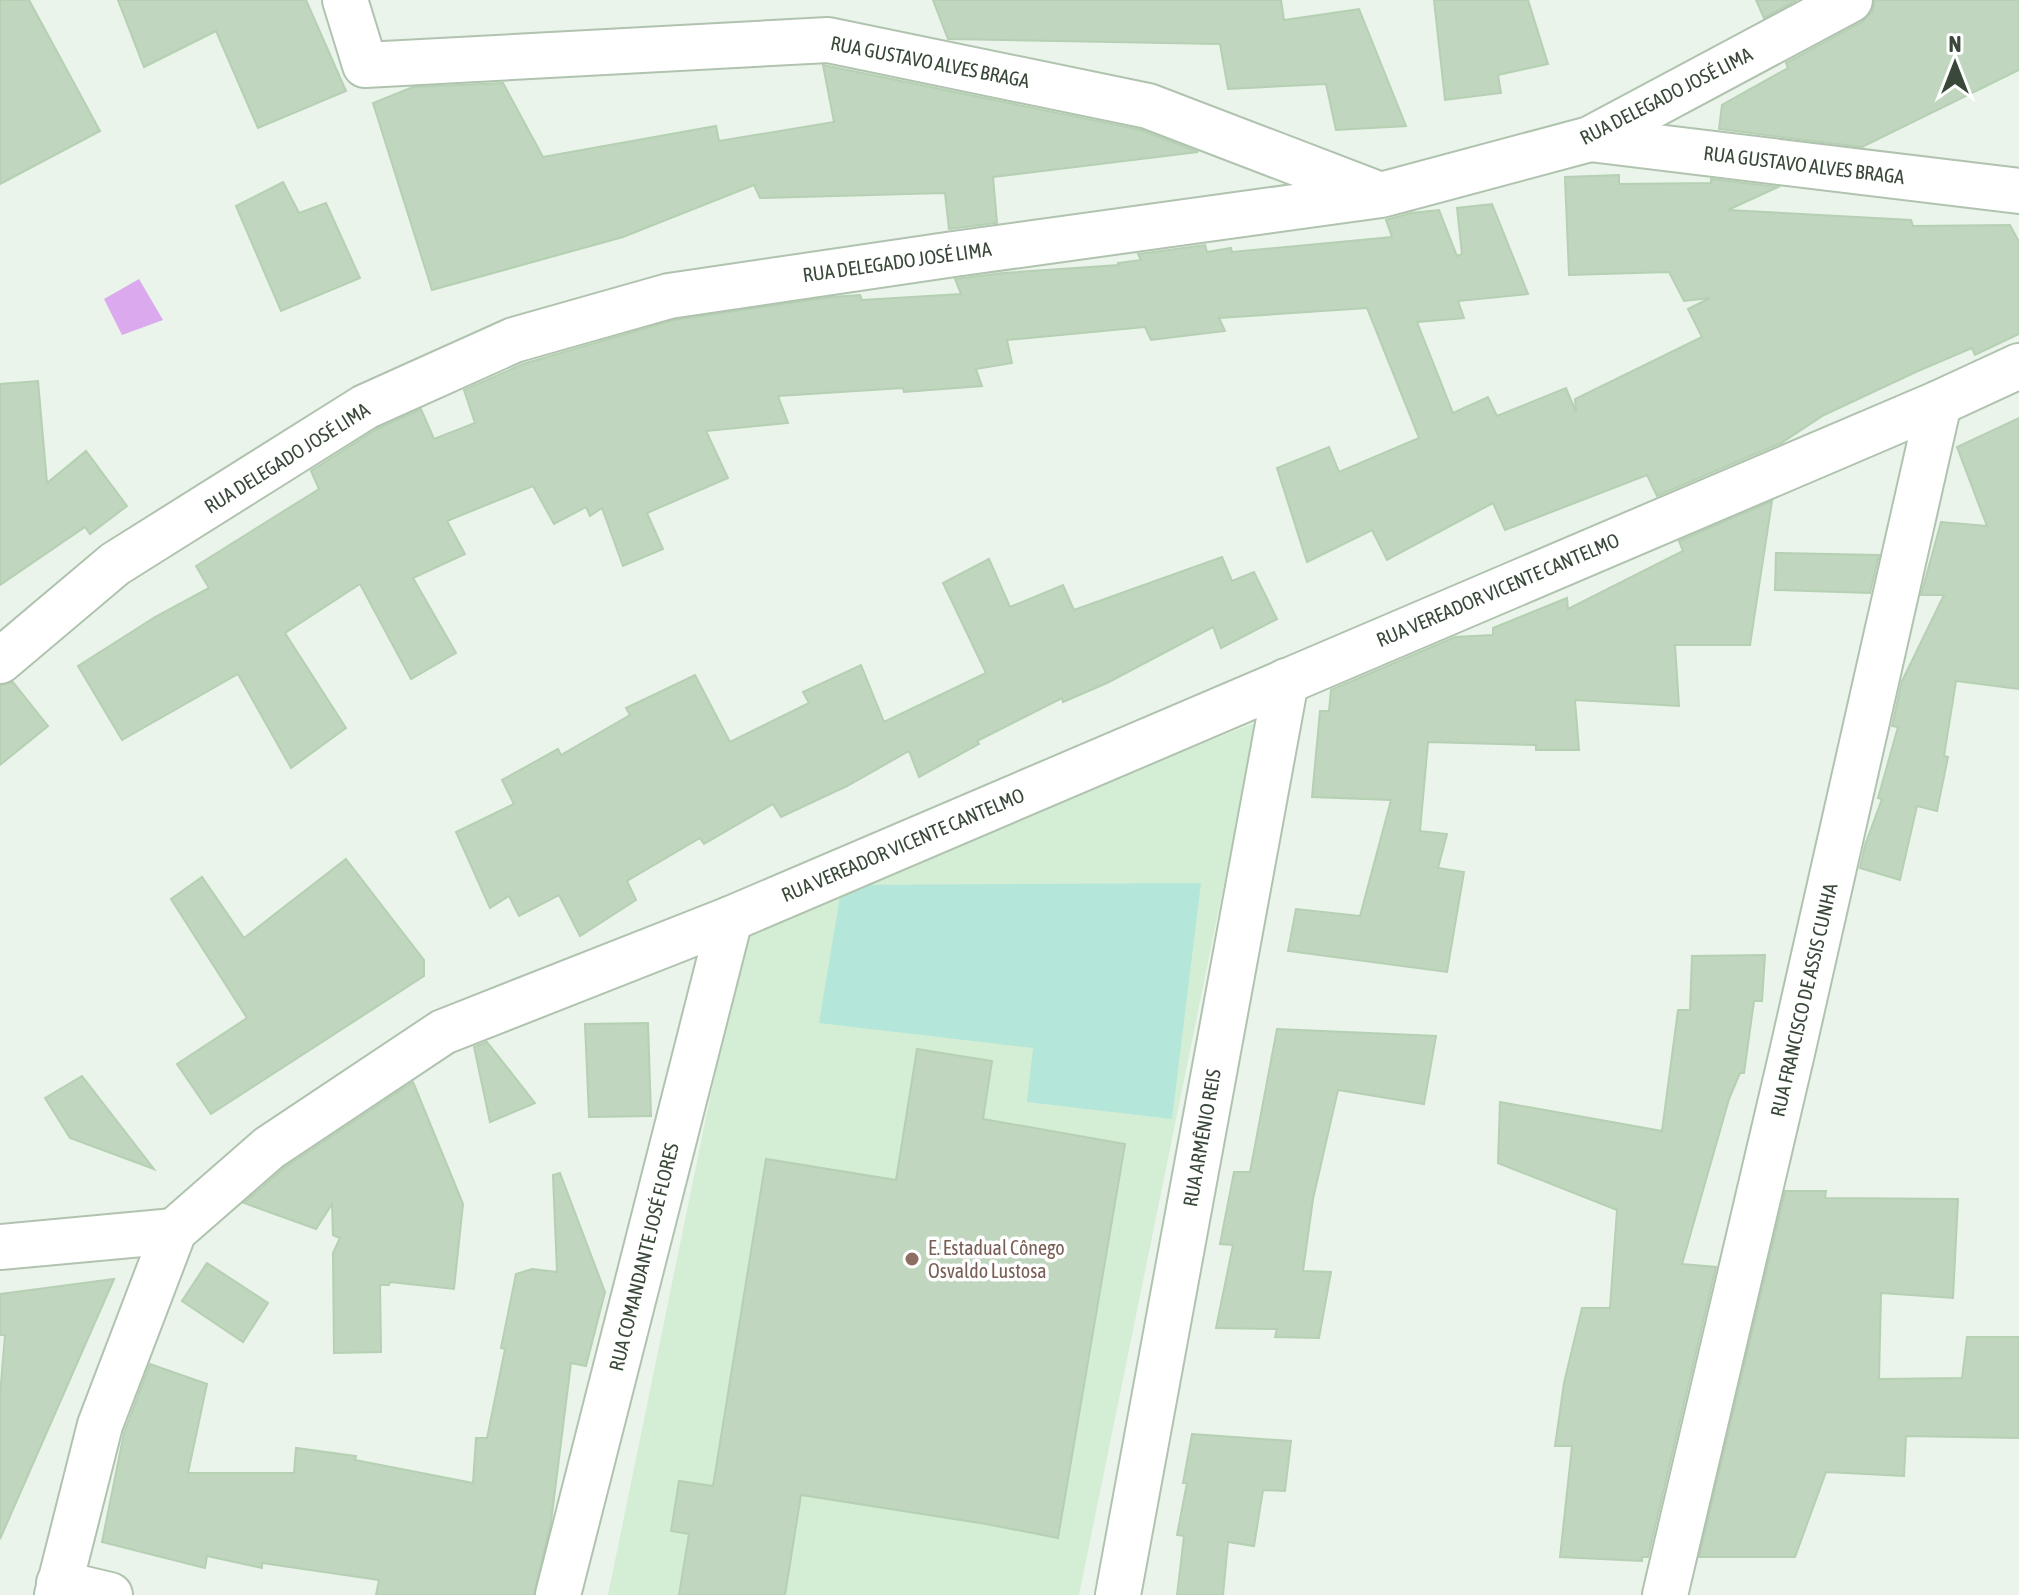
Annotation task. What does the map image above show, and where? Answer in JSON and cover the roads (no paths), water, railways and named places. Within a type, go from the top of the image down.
[{"type":"street","name":"RUA GUSTAVO ALVES BRAGA","points":[[345,0],[365,65],[828,40],[1148,106],[1381,195]]},
{"type":"street","name":"RUA DELEGADO JOSÉ LIMA","points":[[0,661],[115,564],[365,407],[514,340],[669,296],[1381,195],[1590,139],[1850,0]]},
{"type":"street","name":"RUA GUSTAVO ALVES BRAGA","points":[[1590,139],[2019,191]]},
{"type":"street","name":"RUA VEREADOR VICENTE CANTELMO","points":[[58,1589],[100,1425],[174,1231],[269,1148],[443,1032],[730,919],[1939,403],[2019,366]]},
{"type":"street","name":"RUA FRANCISCO DE ASSIS CUNHA","points":[[1665,1595],[1796,1037],[1939,403]]},
{"type":"street","name":"RUA ARMÊNIO REIS","points":[[1118,1595],[1286,681]]},
{"type":"street","name":"RUA COMANDANTE JOSÉ FLORES","points":[[558,1595],[730,919]]},
{"type":"street","points":[[0,1247],[174,1231]]},
{"type":"street","points":[[58,1589],[110,1595]]},
{"type":"place","name":"E. Estadual Cônego Osvaldo Lustosa","points":[[912,1259]]}]
